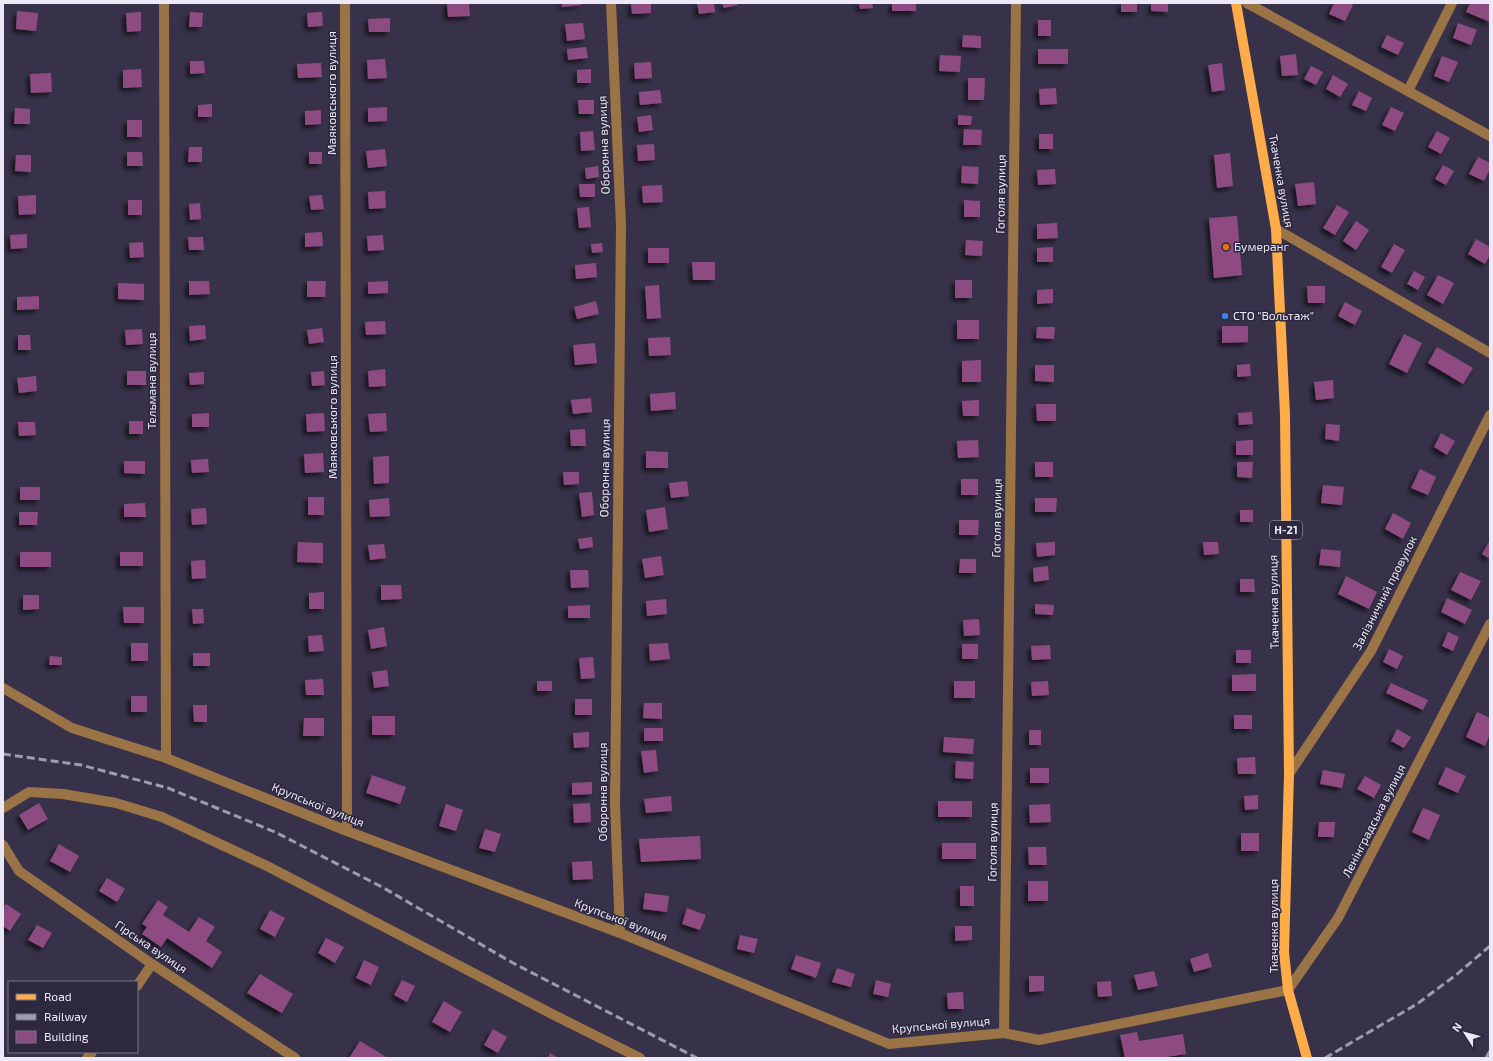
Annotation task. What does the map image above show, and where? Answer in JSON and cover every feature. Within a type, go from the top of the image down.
[{"type":"main road","name":"Ткаченка вулиця","points":[[1236,3],[1276,228],[1285,414],[1289,774],[1284,952],[1288,990],[1307,1058]]},
{"type":"street","name":"Тельмана вулиця","points":[[164,3],[166,758]]},
{"type":"street","name":"Маяковського вулиця","points":[[345,3],[347,831]]},
{"type":"street","name":"Оборонна вулиця","points":[[611,3],[621,225],[615,805],[620,933]]},
{"type":"street","name":"Гоголя вулиця","points":[[1004,1033],[1016,3]]},
{"type":"street","points":[[1247,3],[1490,136]]},
{"type":"street","points":[[1408,91],[1452,3]]},
{"type":"street","points":[[1276,228],[1490,352]]},
{"type":"street","name":"Залізничний провулок","points":[[1289,774],[1371,651],[1490,415]]},
{"type":"street","name":"Ленінградська вулиця","points":[[1288,990],[1338,918],[1490,624]]},
{"type":"street","name":"Крупської вулиця","points":[[3,688],[72,728],[166,758],[347,831],[620,933],[889,1044],[1004,1033],[1039,1040],[1288,990]]},
{"type":"street","points":[[3,808],[29,792],[63,794],[116,803],[162,817],[267,866],[640,1058]]},
{"type":"street","name":"Гірська вулиця","points":[[3,845],[18,871],[152,964],[296,1058]]},
{"type":"street","points":[[138,985],[152,964]]},
{"type":"building","points":[[447,3],[469,3],[470,16],[448,17]]},
{"type":"building","points":[[562,3],[581,3],[581,5],[562,7]]},
{"type":"building","points":[[631,3],[651,3],[651,13],[632,14]]},
{"type":"building","points":[[697,3],[714,3],[715,12],[699,14]]},
{"type":"building","points":[[722,3],[738,3],[738,5],[724,8]]},
{"type":"building","points":[[859,3],[872,3],[873,8],[860,9]]},
{"type":"building","points":[[892,3],[916,3],[916,11],[892,11]]},
{"type":"building","points":[[1121,3],[1137,3],[1137,12],[1121,12]]},
{"type":"building","points":[[1151,3],[1168,3],[1168,12],[1151,11]]},
{"type":"building","points":[[1334,3],[1350,3],[1353,5],[1345,21],[1329,14]]},
{"type":"building","points":[[1470,3],[1490,3],[1490,22],[1466,12]]},
{"type":"building","points":[[17,11],[38,13],[36,31],[16,29]]},
{"type":"building","points":[[141,12],[141,31],[127,32],[126,13]]},
{"type":"building","points":[[190,12],[203,13],[202,27],[189,27]]},
{"type":"building","points":[[322,12],[323,26],[308,27],[307,13]]},
{"type":"building","points":[[390,18],[390,32],[369,32],[368,19]]},
{"type":"building","points":[[1038,20],[1051,20],[1051,36],[1038,36]]},
{"type":"building","points":[[583,23],[585,39],[567,41],[565,24]]},
{"type":"building","points":[[1458,23],[1477,30],[1471,45],[1453,38]]},
{"type":"building","points":[[963,35],[981,36],[981,48],[962,47]]},
{"type":"building","points":[[1387,35],[1404,43],[1398,55],[1381,47]]},
{"type":"building","points":[[586,47],[588,58],[568,60],[567,49]]},
{"type":"building","points":[[1038,49],[1068,49],[1068,64],[1038,64]]},
{"type":"building","points":[[1296,54],[1298,75],[1282,76],[1280,56]]},
{"type":"building","points":[[940,55],[961,56],[960,72],[939,71]]},
{"type":"building","points":[[1442,56],[1458,62],[1449,82],[1434,76]]},
{"type":"building","points":[[385,59],[387,78],[368,79],[367,60]]},
{"type":"building","points":[[190,61],[204,61],[205,73],[190,74]]},
{"type":"building","points":[[651,62],[652,78],[635,79],[634,63]]},
{"type":"building","points":[[321,63],[322,77],[298,78],[297,64]]},
{"type":"building","points":[[1222,63],[1225,90],[1212,92],[1208,65]]},
{"type":"building","points":[[1311,66],[1323,72],[1316,85],[1304,79]]},
{"type":"building","points":[[141,69],[142,87],[123,88],[123,70]]},
{"type":"building","points":[[591,69],[591,83],[577,83],[577,70]]},
{"type":"building","points":[[51,73],[52,92],[31,93],[30,74]]},
{"type":"building","points":[[1333,75],[1348,84],[1340,97],[1326,89]]},
{"type":"building","points":[[968,78],[985,78],[984,100],[968,100]]},
{"type":"building","points":[[1056,88],[1057,104],[1040,105],[1039,89]]},
{"type":"building","points":[[660,90],[662,103],[640,105],[639,92]]},
{"type":"building","points":[[1359,91],[1372,98],[1366,111],[1352,105]]},
{"type":"building","points":[[578,100],[594,100],[594,114],[579,114]]},
{"type":"building","points":[[212,104],[212,117],[198,117],[198,105]]},
{"type":"building","points":[[387,107],[387,121],[368,122],[368,108]]},
{"type":"building","points":[[1391,107],[1404,113],[1395,131],[1382,125]]},
{"type":"building","points":[[15,108],[30,109],[30,124],[14,124]]},
{"type":"building","points":[[321,110],[321,124],[305,125],[305,111]]},
{"type":"building","points":[[651,115],[653,130],[639,132],[637,117]]},
{"type":"building","points":[[958,115],[972,116],[971,125],[958,125]]},
{"type":"building","points":[[127,120],[142,120],[142,137],[127,137]]},
{"type":"building","points":[[964,129],[982,130],[981,145],[963,145]]},
{"type":"building","points":[[593,131],[595,150],[581,151],[580,132]]},
{"type":"building","points":[[1437,131],[1450,138],[1441,154],[1428,147]]},
{"type":"building","points":[[1039,134],[1053,134],[1053,149],[1039,149]]},
{"type":"building","points":[[654,144],[655,160],[638,161],[637,145]]},
{"type":"building","points":[[189,147],[202,147],[202,162],[188,162]]},
{"type":"building","points":[[385,149],[387,166],[368,168],[366,151]]},
{"type":"building","points":[[127,152],[142,152],[143,166],[127,166]]},
{"type":"building","points":[[309,152],[322,152],[322,164],[309,164]]},
{"type":"building","points":[[1230,153],[1233,186],[1217,188],[1214,155]]},
{"type":"building","points":[[16,155],[31,155],[31,172],[15,171]]},
{"type":"building","points":[[1478,157],[1490,163],[1490,169],[1484,181],[1469,174]]},
{"type":"building","points":[[1443,165],[1454,171],[1446,185],[1435,179]]},
{"type":"building","points":[[598,166],[599,177],[586,179],[585,168]]},
{"type":"building","points":[[962,166],[979,167],[978,184],[961,183]]},
{"type":"building","points":[[1055,169],[1056,184],[1038,185],[1037,170]]},
{"type":"building","points":[[1314,182],[1316,204],[1298,206],[1295,184]]},
{"type":"building","points":[[579,184],[595,184],[595,197],[580,197]]},
{"type":"building","points":[[662,185],[663,202],[643,203],[642,186]]},
{"type":"building","points":[[385,191],[386,208],[369,209],[368,192]]},
{"type":"building","points":[[36,195],[36,214],[19,215],[18,196]]},
{"type":"building","points":[[322,195],[324,209],[311,210],[309,196]]},
{"type":"building","points":[[128,200],[142,200],[142,215],[128,215]]},
{"type":"building","points":[[964,200],[980,201],[980,217],[964,217]]},
{"type":"building","points":[[200,203],[201,219],[190,220],[189,204]]},
{"type":"building","points":[[1337,205],[1349,212],[1335,235],[1323,228]]},
{"type":"building","points":[[589,207],[591,227],[579,228],[577,208]]},
{"type":"building","name":"Бумеранг","points":[[1237,216],[1242,275],[1214,278],[1209,218]]},
{"type":"building","points":[[1356,221],[1369,230],[1356,250],[1343,241]]},
{"type":"building","points":[[1057,223],[1058,238],[1037,239],[1037,224]]},
{"type":"building","points":[[322,232],[323,246],[305,247],[305,233]]},
{"type":"building","points":[[27,234],[27,248],[11,249],[10,235]]},
{"type":"building","points":[[383,235],[384,250],[368,251],[367,236]]},
{"type":"building","points":[[188,237],[203,237],[204,250],[189,250]]},
{"type":"building","points":[[1476,239],[1490,247],[1490,255],[1485,264],[1468,254]]},
{"type":"building","points":[[966,240],[983,241],[982,256],[965,255]]},
{"type":"building","points":[[143,242],[144,257],[130,258],[129,243]]},
{"type":"building","points":[[602,243],[603,252],[592,253],[591,244]]},
{"type":"building","points":[[1394,244],[1405,250],[1392,273],[1381,267]]},
{"type":"building","points":[[1053,247],[1053,262],[1037,262],[1037,248]]},
{"type":"building","points":[[648,248],[669,248],[669,263],[648,263]]},
{"type":"building","points":[[692,262],[715,262],[715,280],[693,280]]},
{"type":"building","points":[[596,263],[597,277],[576,279],[575,265]]},
{"type":"building","points":[[1414,271],[1425,277],[1418,290],[1407,284]]},
{"type":"building","points":[[1438,275],[1454,283],[1443,304],[1427,295]]},
{"type":"building","points":[[955,280],[972,280],[972,298],[955,298]]},
{"type":"building","points":[[189,281],[209,281],[210,294],[189,295]]},
{"type":"building","points":[[307,281],[326,281],[325,297],[307,297]]},
{"type":"building","points":[[388,281],[388,293],[368,294],[368,282]]},
{"type":"building","points":[[118,283],[144,284],[144,300],[118,299]]},
{"type":"building","points":[[659,285],[661,318],[647,319],[645,286]]},
{"type":"building","points":[[1307,286],[1325,286],[1325,303],[1308,303]]},
{"type":"building","points":[[1053,289],[1053,303],[1037,304],[1037,290]]},
{"type":"building","points":[[39,296],[39,309],[17,310],[17,297]]},
{"type":"building","points":[[596,301],[599,314],[577,319],[574,307]]},
{"type":"building","points":[[1345,302],[1362,311],[1355,325],[1338,316]]},
{"type":"building","points":[[957,320],[979,320],[979,339],[957,339]]},
{"type":"building","points":[[385,321],[386,334],[366,335],[365,322]]},
{"type":"building","points":[[205,325],[206,339],[190,341],[189,326]]},
{"type":"building","points":[[1222,326],[1248,326],[1248,342],[1222,343]]},
{"type":"building","points":[[1037,327],[1055,327],[1054,339],[1036,338]]},
{"type":"building","points":[[322,328],[324,342],[309,344],[307,330]]},
{"type":"building","points":[[142,329],[143,344],[126,345],[125,330]]},
{"type":"building","points":[[1404,334],[1422,343],[1407,373],[1389,364]]},
{"type":"building","points":[[18,335],[30,335],[31,350],[18,350]]},
{"type":"building","points":[[670,337],[671,355],[649,356],[648,338]]},
{"type":"building","points":[[595,343],[597,363],[575,365],[573,345]]},
{"type":"building","points":[[1437,347],[1473,368],[1463,384],[1428,363]]},
{"type":"building","points":[[981,360],[981,382],[962,382],[962,361]]},
{"type":"building","points":[[1250,364],[1251,376],[1237,377],[1237,365]]},
{"type":"building","points":[[1035,365],[1054,365],[1054,382],[1035,381]]},
{"type":"building","points":[[385,369],[386,386],[369,387],[368,371]]},
{"type":"building","points":[[127,371],[146,371],[146,385],[127,385]]},
{"type":"building","points":[[324,371],[325,385],[312,386],[311,372]]},
{"type":"building","points":[[204,372],[204,384],[190,385],[189,373]]},
{"type":"building","points":[[36,376],[37,391],[19,393],[17,378]]},
{"type":"building","points":[[1333,380],[1334,398],[1316,400],[1314,382]]},
{"type":"building","points":[[675,392],[676,409],[651,411],[650,394]]},
{"type":"building","points":[[591,398],[592,412],[573,414],[571,400]]},
{"type":"building","points":[[979,400],[979,416],[963,416],[962,401]]},
{"type":"building","points":[[1036,404],[1056,404],[1056,421],[1037,421]]},
{"type":"building","points":[[1252,412],[1253,424],[1239,425],[1238,413]]},
{"type":"building","points":[[209,413],[209,427],[192,427],[192,414]]},
{"type":"building","points":[[324,413],[325,431],[307,432],[306,414]]},
{"type":"building","points":[[386,413],[387,431],[370,432],[368,414]]},
{"type":"building","points":[[129,421],[143,421],[143,434],[129,434]]},
{"type":"building","points":[[18,422],[35,422],[36,435],[19,436]]},
{"type":"building","points":[[1326,424],[1340,425],[1339,441],[1325,439]]},
{"type":"building","points":[[585,429],[586,446],[571,446],[570,430]]},
{"type":"building","points":[[1441,433],[1455,441],[1447,455],[1434,447]]},
{"type":"building","points":[[978,440],[979,457],[958,458],[957,441]]},
{"type":"building","points":[[1253,440],[1253,455],[1236,455],[1236,441]]},
{"type":"building","points":[[646,451],[668,452],[668,468],[646,468]]},
{"type":"building","points":[[323,453],[324,472],[305,473],[304,454]]},
{"type":"building","points":[[389,456],[389,483],[374,484],[373,457]]},
{"type":"building","points":[[208,459],[209,472],[192,473],[191,460]]},
{"type":"building","points":[[124,461],[145,461],[145,474],[124,473]]},
{"type":"building","points":[[1035,462],[1053,462],[1053,477],[1035,477]]},
{"type":"building","points":[[1237,462],[1253,462],[1252,478],[1237,477]]},
{"type":"building","points":[[1420,469],[1436,477],[1428,495],[1411,488]]},
{"type":"building","points":[[563,472],[579,472],[579,484],[564,485]]},
{"type":"building","points":[[961,479],[978,479],[978,495],[961,495]]},
{"type":"building","points":[[687,481],[689,496],[671,498],[669,483]]},
{"type":"building","points":[[1323,485],[1344,487],[1342,505],[1321,503]]},
{"type":"building","points":[[20,487],[40,487],[40,500],[20,500]]},
{"type":"building","points":[[592,492],[594,515],[582,517],[579,493]]},
{"type":"building","points":[[308,497],[324,497],[324,515],[308,515]]},
{"type":"building","points":[[389,498],[390,516],[370,517],[369,500]]},
{"type":"building","points":[[1035,498],[1057,498],[1056,512],[1035,512]]},
{"type":"building","points":[[145,503],[146,517],[124,517],[124,504]]},
{"type":"building","points":[[665,507],[668,529],[649,532],[646,510]]},
{"type":"building","points":[[206,508],[207,524],[192,525],[191,509]]},
{"type":"building","points":[[1240,510],[1253,510],[1253,522],[1240,522]]},
{"type":"building","points":[[19,512],[38,512],[37,525],[19,525]]},
{"type":"building","points":[[1393,513],[1411,523],[1403,539],[1385,529]]},
{"type":"building","points":[[959,520],[979,520],[978,535],[959,535]]},
{"type":"building","points":[[592,537],[593,547],[580,549],[578,539]]},
{"type":"building","points":[[298,542],[323,543],[323,563],[297,562]]},
{"type":"building","points":[[1055,542],[1055,555],[1037,557],[1036,543]]},
{"type":"building","points":[[1203,542],[1218,542],[1219,554],[1204,555]]},
{"type":"building","points":[[1490,542],[1490,559],[1482,554]]},
{"type":"building","points":[[384,544],[386,558],[370,560],[368,545]]},
{"type":"building","points":[[1321,549],[1341,551],[1340,567],[1319,565]]},
{"type":"building","points":[[20,552],[51,552],[51,567],[20,567]]},
{"type":"building","points":[[120,552],[143,552],[143,566],[120,566]]},
{"type":"building","points":[[661,556],[664,575],[645,578],[642,559]]},
{"type":"building","points":[[960,559],[976,559],[976,573],[959,573]]},
{"type":"building","points":[[205,560],[206,578],[192,579],[191,561]]},
{"type":"building","points":[[1048,566],[1049,580],[1034,582],[1033,568]]},
{"type":"building","points":[[570,570],[588,570],[589,587],[571,588]]},
{"type":"building","points":[[1460,572],[1481,581],[1471,600],[1451,590]]},
{"type":"building","points":[[1346,576],[1377,592],[1369,609],[1338,594]]},
{"type":"building","points":[[1240,579],[1254,579],[1255,592],[1240,592]]},
{"type":"building","points":[[381,585],[401,585],[402,599],[381,600]]},
{"type":"building","points":[[324,592],[324,609],[309,609],[309,593]]},
{"type":"building","points":[[23,595],[39,595],[39,609],[23,610]]},
{"type":"building","points":[[1447,598],[1472,610],[1465,624],[1441,612]]},
{"type":"building","points":[[666,599],[667,614],[647,616],[646,601]]},
{"type":"building","points":[[1035,604],[1054,605],[1053,615],[1035,614]]},
{"type":"building","points":[[590,605],[590,618],[568,618],[568,606]]},
{"type":"building","points":[[123,607],[144,607],[144,623],[124,623]]},
{"type":"building","points":[[192,609],[203,609],[204,623],[193,624]]},
{"type":"building","points":[[979,619],[980,635],[964,636],[963,620]]},
{"type":"building","points":[[384,627],[387,646],[371,649],[368,630]]},
{"type":"building","points":[[1448,632],[1459,637],[1453,651],[1442,646]]},
{"type":"building","points":[[322,635],[324,651],[309,652],[308,636]]},
{"type":"building","points":[[131,643],[148,643],[148,661],[131,661]]},
{"type":"building","points":[[668,643],[670,659],[650,661],[649,644]]},
{"type":"building","points":[[962,644],[978,644],[978,659],[962,659]]},
{"type":"building","points":[[1050,645],[1051,659],[1032,660],[1031,646]]},
{"type":"building","points":[[1389,649],[1403,656],[1397,669],[1383,662]]},
{"type":"building","points":[[1236,650],[1251,650],[1251,663],[1236,663]]},
{"type":"building","points":[[193,653],[210,653],[210,666],[193,666]]},
{"type":"building","points":[[50,656],[62,657],[62,665],[49,665]]},
{"type":"building","points":[[593,657],[595,678],[581,679],[579,658]]},
{"type":"building","points":[[387,670],[389,686],[374,688],[372,672]]},
{"type":"building","points":[[1256,674],[1256,691],[1232,691],[1232,675]]},
{"type":"building","points":[[323,679],[324,695],[306,695],[305,680]]},
{"type":"building","points":[[537,681],[552,681],[552,691],[537,691]]},
{"type":"building","points":[[954,681],[975,681],[975,698],[954,698]]},
{"type":"building","points":[[1048,681],[1049,695],[1032,696],[1031,682]]},
{"type":"building","points":[[1391,683],[1428,700],[1423,710],[1386,693]]},
{"type":"building","points":[[131,696],[147,696],[147,712],[131,712]]},
{"type":"building","points":[[575,699],[592,699],[592,715],[575,715]]},
{"type":"building","points":[[644,703],[662,703],[662,719],[643,718]]},
{"type":"building","points":[[193,705],[207,705],[207,722],[194,722]]},
{"type":"building","points":[[1477,712],[1490,718],[1490,734],[1485,746],[1466,737]]},
{"type":"building","points":[[1234,715],[1252,715],[1252,729],[1234,729]]},
{"type":"building","points":[[372,716],[395,716],[395,735],[372,735]]},
{"type":"building","points":[[304,718],[324,718],[324,736],[303,736]]},
{"type":"building","points":[[644,728],[663,728],[663,741],[644,741]]},
{"type":"building","points":[[1397,729],[1411,737],[1404,748],[1391,741]]},
{"type":"building","points":[[1029,730],[1041,730],[1041,745],[1029,745]]},
{"type":"building","points":[[589,732],[589,747],[574,748],[573,733]]},
{"type":"building","points":[[944,737],[974,739],[973,754],[943,752]]},
{"type":"building","points":[[656,750],[658,771],[644,773],[641,751]]},
{"type":"building","points":[[1255,757],[1256,774],[1238,774],[1237,758]]},
{"type":"building","points":[[956,761],[974,762],[973,779],[955,778]]},
{"type":"building","points":[[1446,767],[1466,776],[1458,793],[1438,784]]},
{"type":"building","points":[[1030,768],[1049,768],[1049,783],[1030,783]]},
{"type":"building","points":[[1323,770],[1345,774],[1342,788],[1320,784]]},
{"type":"building","points":[[372,775],[406,787],[400,804],[366,793]]},
{"type":"building","points":[[1365,776],[1381,785],[1374,798],[1357,789]]},
{"type":"building","points":[[592,782],[592,794],[572,795],[572,783]]},
{"type":"building","points":[[1258,795],[1258,809],[1245,810],[1244,796]]},
{"type":"building","points":[[671,796],[672,811],[646,813],[644,799]]},
{"type":"building","points":[[938,801],[972,801],[972,817],[938,817]]},
{"type":"building","points":[[39,803],[48,819],[28,830],[19,815]]},
{"type":"building","points":[[590,803],[591,822],[574,823],[573,804]]},
{"type":"building","points":[[446,804],[463,810],[456,831],[439,826]]},
{"type":"building","points":[[1050,804],[1051,822],[1030,823],[1029,805]]},
{"type":"building","points":[[1423,808],[1440,815],[1429,840],[1412,832]]},
{"type":"building","points":[[1319,822],[1335,822],[1334,837],[1318,837]]},
{"type":"building","points":[[485,829],[501,834],[495,852],[479,848]]},
{"type":"building","points":[[1241,833],[1259,833],[1259,851],[1241,851]]},
{"type":"building","points":[[700,836],[701,859],[641,862],[639,839]]},
{"type":"building","points":[[942,843],[976,843],[976,859],[942,859]]},
{"type":"building","points":[[59,844],[79,856],[70,872],[50,861]]},
{"type":"building","points":[[1028,847],[1046,847],[1047,865],[1029,865]]},
{"type":"building","points":[[592,861],[593,879],[573,880],[572,862]]},
{"type":"building","points":[[107,878],[125,889],[117,902],[99,891]]},
{"type":"building","points":[[1028,881],[1048,881],[1048,901],[1028,901]]},
{"type":"building","points":[[960,886],[974,886],[974,906],[960,906]]},
{"type":"building","points":[[645,893],[669,896],[667,912],[643,909]]},
{"type":"building","points":[[158,900],[168,907],[163,915],[189,932],[199,917],[215,927],[206,941],[222,952],[212,968],[167,938],[161,947],[142,934],[147,927],[142,924]]},
{"type":"building","points":[[6,904],[21,914],[10,931],[3,926],[3,908]]},
{"type":"building","points":[[687,908],[706,915],[700,930],[682,924]]},
{"type":"building","points":[[270,910],[285,918],[275,937],[260,929]]},
{"type":"building","points":[[37,925],[52,933],[43,948],[28,940]]},
{"type":"building","points":[[955,926],[972,926],[972,940],[955,941]]},
{"type":"building","points":[[740,935],[758,939],[754,953],[737,949]]},
{"type":"building","points":[[326,938],[344,947],[335,963],[318,953]]},
{"type":"building","points":[[1208,953],[1212,967],[1194,972],[1190,959]]},
{"type":"building","points":[[796,955],[821,963],[816,978],[791,969]]},
{"type":"building","points":[[364,960],[379,967],[371,985],[356,978]]},
{"type":"building","points":[[837,968],[855,974],[851,987],[832,982]]},
{"type":"building","points":[[1154,971],[1158,986],[1138,990],[1134,975]]},
{"type":"building","points":[[260,974],[293,994],[282,1013],[247,993]]},
{"type":"building","points":[[1029,976],[1044,976],[1044,991],[1029,992]]},
{"type":"building","points":[[402,980],[415,986],[407,1002],[394,995]]},
{"type":"building","points":[[876,980],[891,984],[888,997],[873,994]]},
{"type":"building","points":[[1111,981],[1112,996],[1098,997],[1097,982]]},
{"type":"building","points":[[963,992],[964,1009],[948,1009],[947,993]]},
{"type":"building","points":[[444,1001],[462,1012],[450,1032],[432,1022]]},
{"type":"building","points":[[493,1029],[507,1037],[498,1053],[484,1045]]},
{"type":"building","points":[[1137,1032],[1139,1041],[1183,1034],[1186,1054],[1160,1058],[1125,1058],[1120,1035]]},
{"type":"building","points":[[360,1041],[380,1053],[387,1058],[349,1058]]},
{"type":"building","points":[[550,1053],[558,1058],[548,1058]]},
{"type":"railway","points":[[3,754],[81,765],[168,788],[275,832],[382,887],[513,963],[697,1058]]},
{"type":"railway","points":[[1325,1058],[1417,1004],[1456,975],[1490,946]]},
{"type":"railway","points":[[1486,1058],[1490,1051]]},
{"type":"place","name":"Бумеранг","points":[[1226,247]]},
{"type":"place","name":"СТО \"Вольтаж\"","points":[[1225,316]]}]
